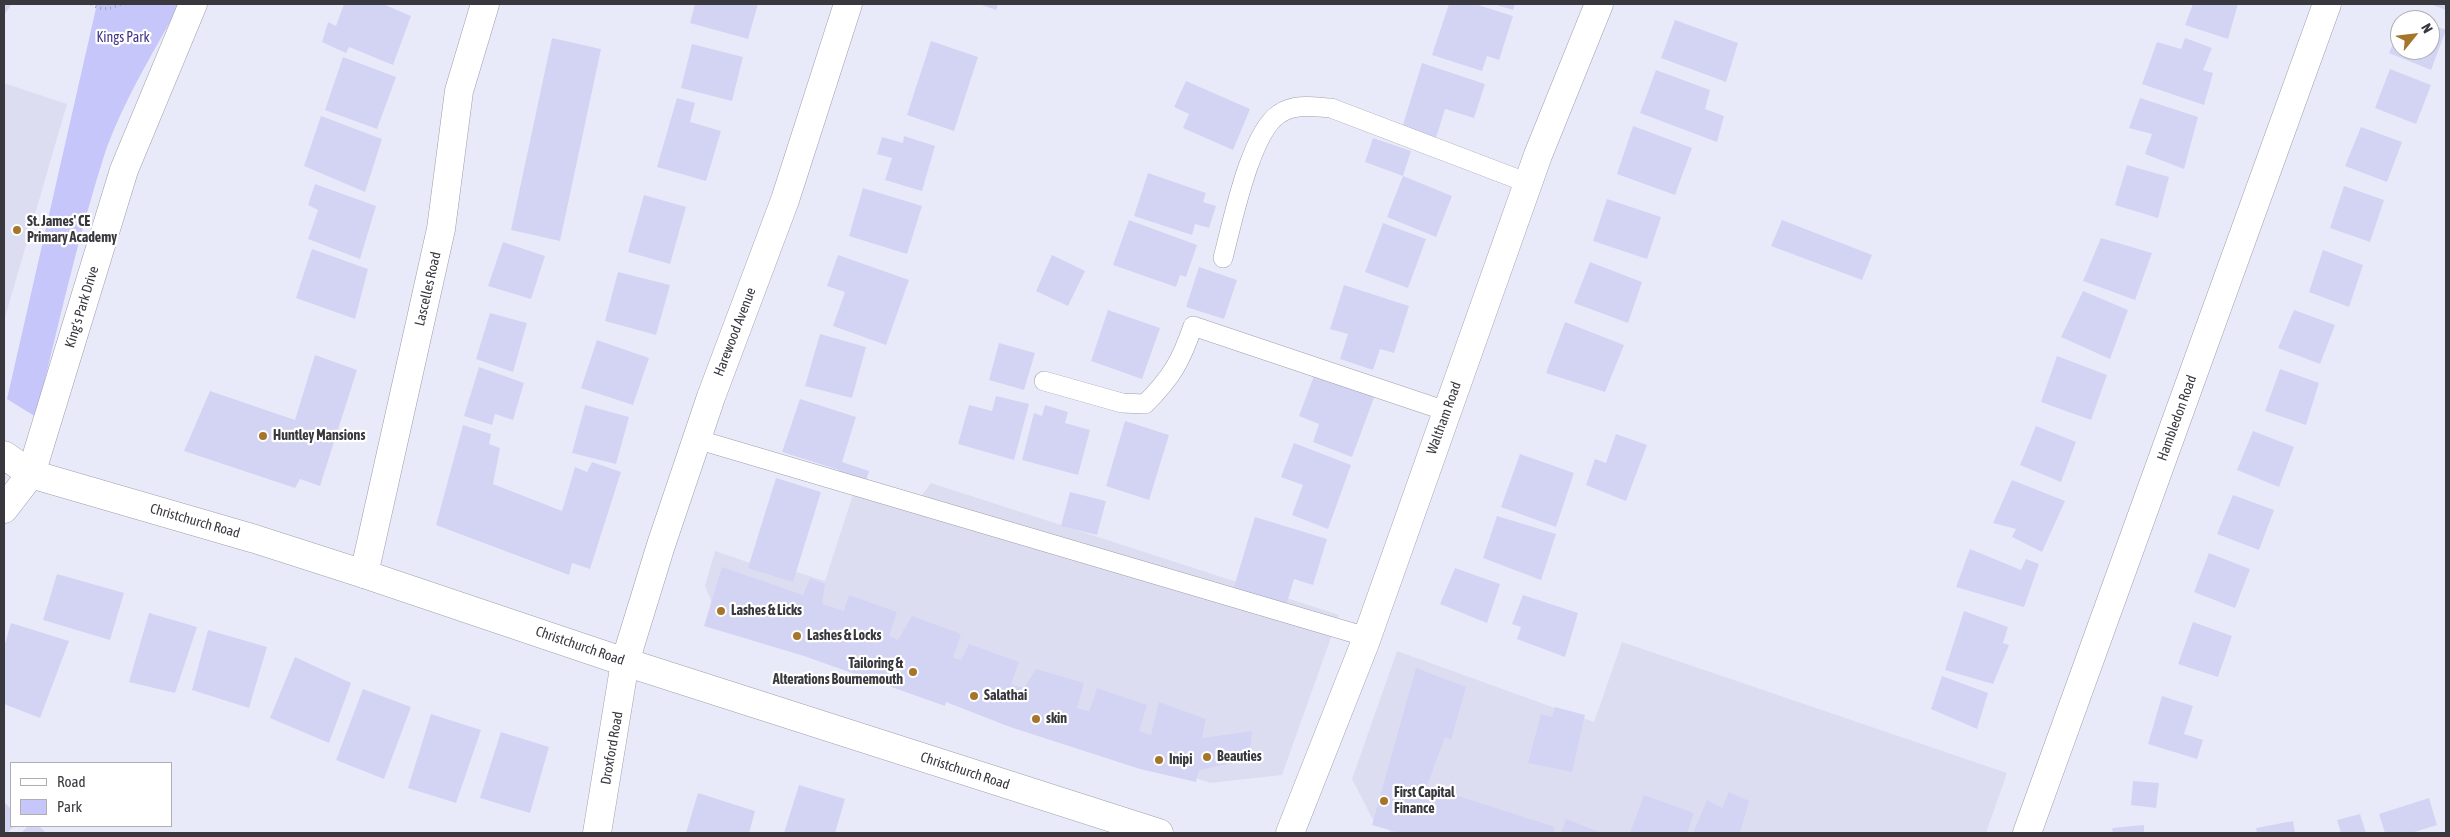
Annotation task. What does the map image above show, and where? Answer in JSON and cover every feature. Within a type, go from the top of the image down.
[{"type":"street","name":"Lascelles Road","points":[[364,574],[441,228],[459,91],[484,4]]},
{"type":"street","name":"Harewood Avenue","points":[[625,662],[696,439],[785,200],[848,4]]},
{"type":"street","name":"Waltham Road","points":[[1290,833],[1367,637],[1528,183],[1598,4]]},
{"type":"street","name":"Hambledon Road","points":[[2027,833],[2327,4]]},
{"type":"street","name":"King's Park Drive","points":[[31,474],[124,170],[189,10]]},
{"type":"street","name":"Christchurch Road","points":[[4,455],[31,474],[255,539],[625,662],[1159,833]]},
{"type":"street","points":[[4,509],[31,474]]},
{"type":"street","name":"Droxford Road","points":[[597,833],[625,662]]},
{"type":"lane","points":[[1223,258],[1251,158],[1265,128],[1279,114],[1299,106],[1331,108],[1528,183]]},
{"type":"lane","points":[[1044,381],[1122,403],[1145,404],[1160,389],[1182,358],[1193,326],[1446,411]]},
{"type":"lane","points":[[696,439],[1367,637]]},
{"type":"path","points":[[91,4],[96,8],[109,10],[121,4]]},
{"type":"shaded area","name":"St. James' CE Primary Academy","points":[[4,83],[67,104],[4,321]]},
{"type":"shaded area","points":[[858,479],[919,499],[931,483],[1339,615],[1282,775],[1210,783],[718,618],[705,586],[715,551],[762,567],[765,562],[825,581]]},
{"type":"shaded area","points":[[1622,642],[2007,773],[1986,833],[1393,833],[1372,818],[1352,779],[1397,651],[1594,722]]},
{"type":"green space","name":"Kings Park","points":[[97,4],[180,4],[129,98],[104,156],[76,253],[36,417],[7,399]]},
{"type":"building","points":[[4,4],[12,4],[4,15]]},
{"type":"building","points":[[344,4],[383,4],[411,16],[393,65],[349,47],[346,53],[322,42],[328,22],[336,26]]},
{"type":"building","points":[[695,4],[758,4],[748,39],[690,23]]},
{"type":"building","points":[[979,4],[998,4],[996,10]]},
{"type":"building","points":[[1449,4],[1475,4],[1513,16],[1499,60],[1487,56],[1482,71],[1432,55]]},
{"type":"building","points":[[1493,4],[1515,4],[1513,10]]},
{"type":"building","points":[[2193,4],[2238,4],[2228,39],[2185,25]]},
{"type":"building","points":[[2430,4],[2446,4],[2446,10]]},
{"type":"building","points":[[1675,20],[1738,43],[1726,82],[1661,58]]},
{"type":"building","points":[[2440,28],[2446,30],[2440,46]]},
{"type":"building","points":[[552,38],[601,49],[560,241],[511,230]]},
{"type":"building","points":[[2185,38],[2212,48],[2203,70],[2213,73],[2204,105],[2142,84],[2157,42],[2181,49]]},
{"type":"building","points":[[931,41],[978,57],[954,131],[907,115]]},
{"type":"building","points":[[692,44],[743,57],[732,101],[681,88]]},
{"type":"building","points":[[343,57],[396,77],[377,129],[325,110]]},
{"type":"building","points":[[2406,60],[2435,60],[2431,70]]},
{"type":"building","points":[[1422,63],[1485,84],[1474,118],[1445,109],[1436,138],[1402,128]]},
{"type":"building","points":[[2390,69],[2431,85],[2416,124],[2375,108]]},
{"type":"building","points":[[1656,70],[1710,90],[1705,109],[1724,116],[1717,142],[1640,113]]},
{"type":"building","points":[[1186,81],[1250,109],[1233,150],[1183,128],[1189,114],[1174,107]]},
{"type":"building","points":[[677,98],[695,103],[690,122],[721,131],[706,181],[657,167]]},
{"type":"building","points":[[2140,98],[2198,117],[2184,169],[2145,154],[2152,134],[2129,128]]},
{"type":"building","points":[[321,116],[382,139],[365,192],[304,166]]},
{"type":"building","points":[[1633,126],[1692,148],[1675,195],[1617,174]]},
{"type":"building","points":[[2361,127],[2402,142],[2387,182],[2345,166]]},
{"type":"building","points":[[904,136],[935,146],[922,191],[885,180],[892,158],[877,154],[882,137],[903,143]]},
{"type":"building","points":[[1373,138],[1411,151],[1403,176],[1365,162]]},
{"type":"building","points":[[2127,165],[2169,177],[2158,218],[2115,205]]},
{"type":"building","points":[[1148,173],[1206,193],[1203,202],[1216,206],[1209,228],[1195,224],[1192,235],[1134,216]]},
{"type":"building","points":[[1403,176],[1452,196],[1436,237],[1387,217]]},
{"type":"building","points":[[315,184],[376,206],[360,259],[308,239],[318,210],[308,205]]},
{"type":"building","points":[[2344,186],[2384,200],[2370,242],[2330,228]]},
{"type":"building","points":[[863,188],[922,206],[907,254],[849,236]]},
{"type":"building","points":[[644,195],[686,207],[670,264],[628,252]]},
{"type":"building","points":[[1607,199],[1661,217],[1647,259],[1593,241]]},
{"type":"building","points":[[1129,220],[1197,245],[1186,277],[1180,275],[1176,287],[1113,265]]},
{"type":"building","points":[[1782,220],[1872,255],[1862,280],[1771,246]]},
{"type":"building","points":[[1383,223],[1426,239],[1408,288],[1365,272]]},
{"type":"building","points":[[2101,238],[2152,253],[2135,300],[2083,281]]},
{"type":"building","points":[[503,242],[545,256],[531,299],[488,286]]},
{"type":"building","points":[[312,249],[368,269],[355,319],[296,298]]},
{"type":"building","points":[[2323,250],[2363,265],[2349,307],[2309,292]]},
{"type":"building","points":[[838,255],[909,280],[886,345],[833,326],[845,292],[827,286]]},
{"type":"building","points":[[1052,255],[1085,271],[1068,306],[1036,291]]},
{"type":"building","points":[[1590,262],[1642,282],[1628,323],[1574,303]]},
{"type":"building","points":[[1199,267],[1237,280],[1224,319],[1186,307]]},
{"type":"building","points":[[618,272],[670,285],[656,335],[605,321]]},
{"type":"building","points":[[1344,285],[1409,306],[1394,353],[1380,349],[1373,370],[1340,359],[1348,334],[1330,329]]},
{"type":"building","points":[[2083,291],[2128,310],[2110,359],[2061,337]]},
{"type":"building","points":[[1108,310],[1160,328],[1142,379],[1091,361]]},
{"type":"building","points":[[2294,310],[2335,325],[2320,364],[2278,348]]},
{"type":"building","points":[[490,313],[527,323],[513,372],[476,359]]},
{"type":"building","points":[[1565,322],[1624,345],[1605,392],[1546,373]]},
{"type":"building","points":[[820,334],[866,347],[852,398],[805,386]]},
{"type":"building","points":[[597,340],[649,358],[633,405],[581,388]]},
{"type":"building","points":[[999,343],[1035,353],[1024,390],[989,380]]},
{"type":"building","name":"Huntley Mansions","points":[[315,355],[357,370],[320,486],[300,479],[295,488],[184,451],[210,391],[295,420]]},
{"type":"building","points":[[2057,356],[2107,375],[2091,420],[2041,402]]},
{"type":"building","points":[[479,367],[524,383],[513,420],[495,414],[492,425],[464,416]]},
{"type":"building","points":[[2280,369],[2319,383],[2306,425],[2265,411]]},
{"type":"building","points":[[1315,373],[1375,395],[1352,457],[1313,442],[1319,424],[1299,416]]},
{"type":"building","points":[[996,396],[1029,404],[1014,460],[958,444],[969,405],[992,411]]},
{"type":"building","points":[[800,399],[856,417],[842,462],[869,471],[863,490],[836,480],[839,470],[782,452]]},
{"type":"building","points":[[585,405],[629,417],[616,464],[572,453]]},
{"type":"building","points":[[1045,405],[1068,412],[1065,423],[1090,430],[1078,475],[1022,460],[1034,413],[1042,416]]},
{"type":"building","points":[[1125,421],[1169,435],[1149,500],[1106,486]]},
{"type":"building","points":[[463,425],[491,434],[489,444],[500,448],[493,484],[562,511],[575,467],[587,472],[592,462],[621,472],[590,569],[572,563],[569,575],[436,525]]},
{"type":"building","points":[[2036,426],[2076,442],[2061,482],[2020,465]]},
{"type":"building","points":[[2253,431],[2294,447],[2279,487],[2237,470]]},
{"type":"building","points":[[1616,434],[1647,445],[1626,501],[1586,485],[1595,459],[1606,463]]},
{"type":"building","points":[[1294,443],[1351,465],[1328,529],[1292,515],[1303,485],[1281,477]]},
{"type":"building","points":[[1520,454],[1574,473],[1556,527],[1501,507]]},
{"type":"building","points":[[776,478],[821,492],[793,582],[748,568]]},
{"type":"building","points":[[2012,480],[2065,501],[2042,552],[2012,537],[2016,529],[1993,523]]},
{"type":"building","points":[[1070,492],[1106,501],[1097,535],[1061,526]]},
{"type":"building","points":[[2233,495],[2274,510],[2259,550],[2217,534]]},
{"type":"building","points":[[1497,516],[1556,534],[1541,580],[1483,558]]},
{"type":"building","points":[[1255,517],[1327,539],[1313,585],[1294,579],[1286,606],[1233,590]]},
{"type":"building","points":[[1970,549],[2021,570],[2026,559],[2039,564],[2024,607],[1956,587]]},
{"type":"building","points":[[2209,553],[2250,569],[2235,608],[2194,592]]},
{"type":"building","points":[[722,567],[803,595],[810,578],[825,584],[822,604],[844,611],[849,595],[897,612],[889,636],[898,640],[912,616],[961,634],[953,658],[961,660],[969,644],[1019,662],[1011,684],[1024,688],[1036,669],[1084,683],[1077,708],[1089,711],[1097,688],[1147,705],[1139,731],[1151,735],[1159,702],[1206,719],[1202,738],[1252,731],[1249,760],[1199,770],[1196,782],[1140,769],[1010,727],[946,702],[945,706],[804,656],[704,626]]},
{"type":"building","points":[[1455,568],[1500,584],[1487,623],[1440,604]]},
{"type":"building","points":[[57,574],[124,593],[110,640],[43,620]]},
{"type":"building","points":[[1523,595],[1578,613],[1565,657],[1517,639],[1521,627],[1512,624]]},
{"type":"building","points":[[1964,611],[2008,627],[2003,643],[2009,645],[1993,684],[1945,670]]},
{"type":"building","points":[[149,613],[197,627],[175,693],[129,682]]},
{"type":"building","points":[[2193,622],[2232,636],[2218,677],[2178,664]]},
{"type":"building","points":[[11,623],[69,641],[40,718],[4,704],[4,647]]},
{"type":"building","points":[[208,630],[267,647],[249,708],[192,690]]},
{"type":"building","points":[[295,657],[351,683],[329,743],[270,718]]},
{"type":"building","points":[[1416,668],[1466,687],[1451,740],[1445,737],[1427,786],[1555,827],[1553,833],[1400,833],[1372,825]]},
{"type":"building","points":[[1942,676],[1988,693],[1977,729],[1931,709]]},
{"type":"building","points":[[363,689],[411,707],[384,779],[336,760]]},
{"type":"building","points":[[2162,696],[2193,706],[2184,734],[2203,740],[2197,759],[2148,744]]},
{"type":"building","points":[[1555,707],[1585,715],[1572,772],[1528,763],[1541,714],[1552,717]]},
{"type":"building","points":[[431,714],[481,730],[456,803],[408,788]]},
{"type":"building","points":[[501,732],[549,747],[530,813],[480,798]]},
{"type":"building","points":[[2133,781],[2159,783],[2156,808],[2131,805]]},
{"type":"building","points":[[799,785],[845,799],[835,833],[784,833]]},
{"type":"building","points":[[1729,792],[1749,801],[1740,833],[1693,833],[1707,800],[1722,808]]},
{"type":"building","points":[[698,793],[755,811],[749,833],[686,833]]},
{"type":"building","points":[[1644,795],[1694,813],[1687,833],[1630,833]]},
{"type":"building","points":[[2429,798],[2437,825],[2411,833],[2385,833],[2379,814]]},
{"type":"building","points":[[4,802],[10,808],[10,827],[13,827],[7,833],[4,833]]},
{"type":"building","points":[[2360,814],[2366,833],[2341,833],[2337,820]]},
{"type":"building","points":[[1566,819],[1602,833],[1561,833]]},
{"type":"building","points":[[2293,821],[2295,833],[2257,833],[2256,828]]},
{"type":"building","points":[[2144,825],[2144,833],[2113,833],[2112,828]]},
{"type":"building","points":[[27,827],[40,827],[46,833],[21,833]]},
{"type":"place","name":"St. James' CE Primary Academy","points":[[17,230]]},
{"type":"place","name":"Huntley Mansions","points":[[263,436]]},
{"type":"place","name":"Lashes & Licks","points":[[721,611]]},
{"type":"place","name":"Lashes & Locks","points":[[797,636]]},
{"type":"place","name":"Tailoring & Alterations Bournemouth","points":[[913,672]]},
{"type":"place","name":"Salathai","points":[[974,696]]},
{"type":"place","name":"skin","points":[[1036,719]]},
{"type":"place","name":"Beauties","points":[[1207,757]]},
{"type":"place","name":"Inipi","points":[[1159,760]]},
{"type":"place","name":"First Capital Finance","points":[[1384,801]]}]
